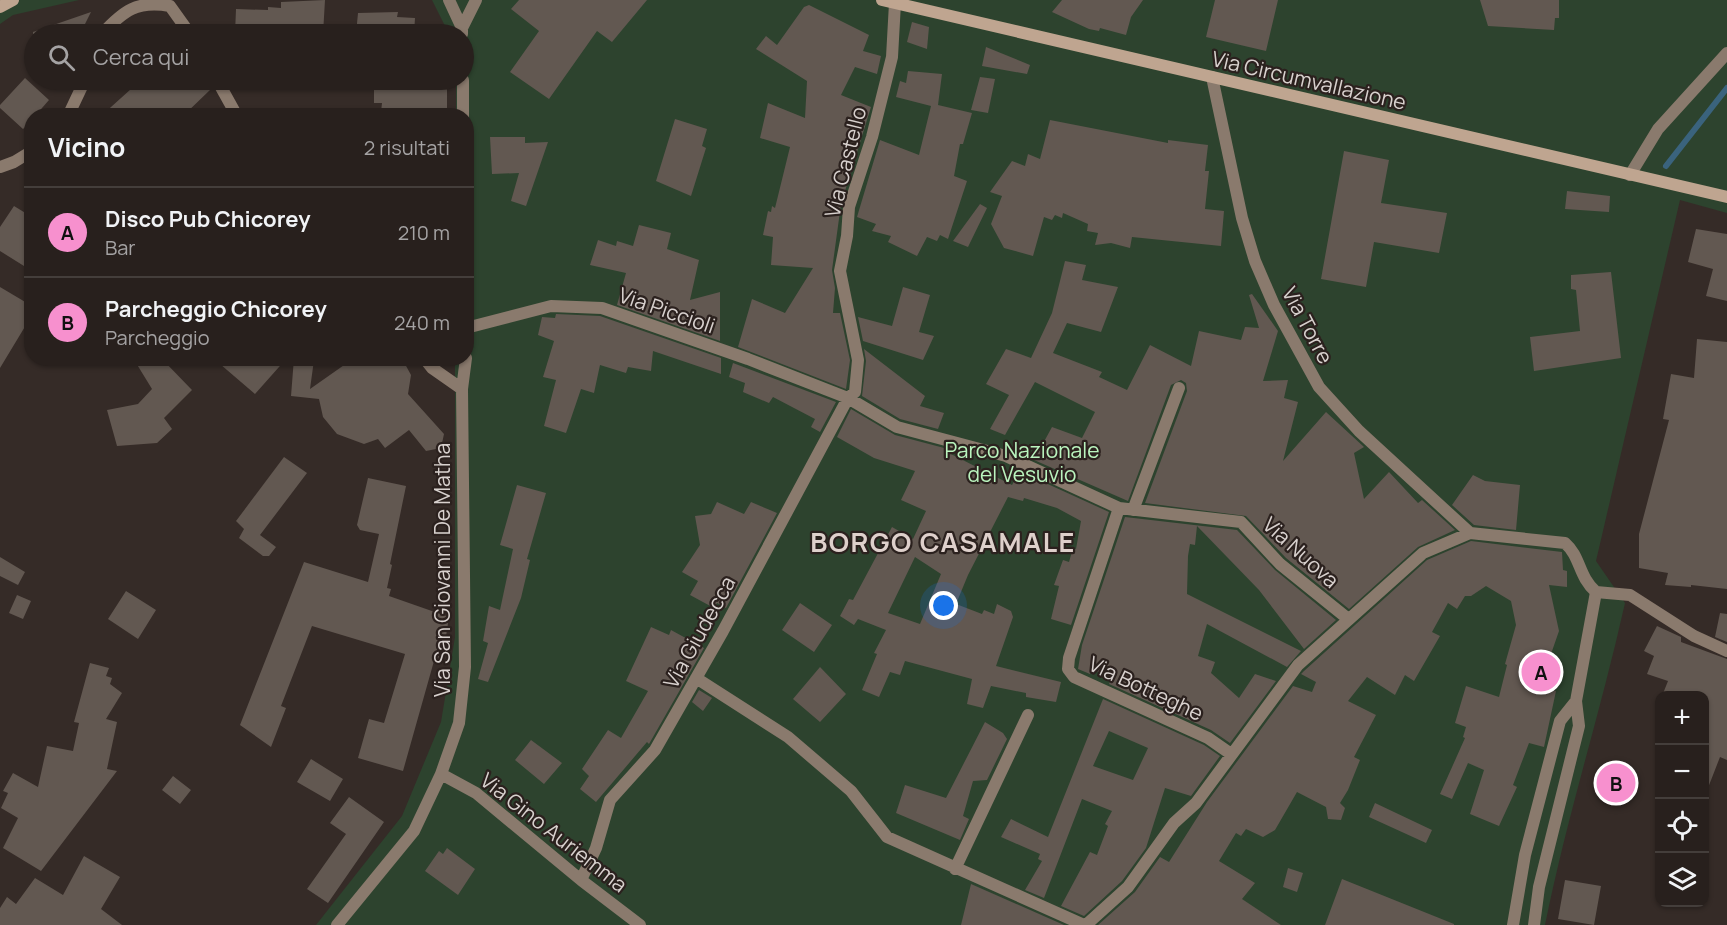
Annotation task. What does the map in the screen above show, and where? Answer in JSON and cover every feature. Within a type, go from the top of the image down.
[{"type":"main road","points":[[0,7],[13,0]]},
{"type":"main road","name":"Via Circumvallazione","points":[[882,0],[921,5],[1212,77],[1727,197]]},
{"type":"street","points":[[451,1],[459,24]]},
{"type":"street","points":[[465,24],[475,1]]},
{"type":"street","points":[[113,24],[131,8],[152,2],[171,3],[184,24]]},
{"type":"street","name":"Via Castello","points":[[848,398],[855,392],[858,360],[840,271],[847,236],[849,207],[872,137],[892,57],[895,3]]},
{"type":"street","points":[[1630,175],[1658,129],[1727,53]]},
{"type":"street","name":"Via Torre","points":[[1212,77],[1242,218],[1256,261],[1274,305],[1318,387],[1359,431],[1470,533]]},
{"type":"street","points":[[73,108],[81,90]]},
{"type":"street","points":[[223,90],[233,108]]},
{"type":"street","points":[[463,90],[463,108]]},
{"type":"street","points":[[0,167],[24,156]]},
{"type":"street","name":"Via Piccioli","points":[[474,326],[551,306],[602,308],[748,359],[848,398],[897,427],[1006,456],[1119,508]]},
{"type":"street","points":[[430,366],[462,388]]},
{"type":"street","name":"Via San Giovanni De Matha","points":[[337,925],[414,831],[441,774],[459,723],[465,667],[462,388],[465,366]]},
{"type":"street","points":[[1132,510],[1179,388]]},
{"type":"street","name":"Via Giudecca","points":[[581,880],[596,848],[610,800],[648,760],[696,678],[848,398]]},
{"type":"street","name":"Via Nuova","points":[[1119,508],[1241,522],[1280,564],[1347,618]]},
{"type":"street","name":"Via Botteghe","points":[[1119,508],[1089,592],[1069,658],[1068,669],[1079,680],[1208,738],[1232,754]]},
{"type":"street","points":[[696,678],[788,737],[851,791],[887,837],[1085,925],[1128,887],[1174,823],[1196,803],[1268,708],[1298,664],[1347,618],[1423,553],[1470,533],[1565,543],[1572,550],[1585,582],[1596,592],[1630,595],[1694,636],[1727,651]]},
{"type":"street","points":[[1534,925],[1539,886],[1579,726],[1576,700],[1596,592]]},
{"type":"street","points":[[1514,925],[1525,855],[1560,721],[1576,700]]},
{"type":"street","points":[[955,869],[1028,715]]},
{"type":"street","name":"Via Gino Auriemma","points":[[441,774],[484,799],[581,880],[640,925]]},
{"type":"green space","points":[[0,0],[79,0],[13,15],[0,24]]},
{"type":"green space","name":"Parco Nazionale del Vesuvio","points":[[432,0],[1727,0],[1727,213],[1680,200],[1596,561],[1625,603],[1563,844],[1545,925],[316,925],[402,816],[441,722],[455,637],[455,366],[474,366],[474,108],[456,108],[456,90],[474,90],[474,24],[444,24]]},
{"type":"building","points":[[325,0],[324,24],[235,24],[236,9],[281,8],[281,2]]},
{"type":"building","points":[[519,0],[647,0],[612,42],[597,31],[549,99],[510,72],[539,31],[511,9]]},
{"type":"building","points":[[1062,0],[1143,0],[1131,17],[1126,35],[1100,28],[1099,31],[1089,29],[1052,12]]},
{"type":"building","points":[[1215,0],[1278,0],[1266,51],[1206,37]]},
{"type":"building","points":[[1480,0],[1559,0],[1559,18],[1555,18],[1554,30],[1488,26]]},
{"type":"building","points":[[809,5],[869,35],[863,51],[881,56],[877,74],[855,67],[841,95],[871,107],[841,204],[832,270],[835,288],[833,313],[840,313],[850,360],[846,389],[738,347],[752,299],[785,313],[813,268],[771,265],[773,237],[763,235],[768,211],[771,212],[772,206],[775,208],[790,147],[760,138],[768,103],[805,118],[807,81],[756,49],[766,36],[777,45],[804,7]]},
{"type":"building","points":[[91,12],[85,24],[56,24]]},
{"type":"building","points":[[398,12],[397,17],[415,18],[415,24],[357,24],[358,13]]},
{"type":"building","points":[[912,22],[929,27],[927,49],[907,42]]},
{"type":"building","points":[[986,47],[1030,65],[1027,74],[982,66]]},
{"type":"building","points":[[908,71],[942,74],[938,105],[972,113],[963,144],[960,144],[954,176],[967,181],[948,239],[940,235],[937,241],[927,237],[917,256],[888,242],[891,236],[872,231],[876,224],[857,217],[880,140],[919,155],[931,106],[896,97],[900,81],[906,83]]},
{"type":"building","points":[[980,77],[995,79],[988,113],[971,110]]},
{"type":"building","points":[[24,79],[24,90],[38,90],[49,100],[42,108],[24,108],[23,129],[0,108],[0,105]]},
{"type":"building","points":[[130,90],[210,90],[191,108],[110,108]]},
{"type":"building","points":[[374,90],[447,90],[447,108],[381,108],[382,103],[374,103]]},
{"type":"building","points":[[675,119],[707,129],[702,146],[706,148],[691,196],[656,181]]},
{"type":"building","points":[[1050,120],[1168,143],[1168,140],[1208,145],[1205,171],[1209,171],[1205,209],[1224,211],[1221,246],[1132,237],[1130,248],[1111,243],[1095,245],[1098,233],[1087,231],[1088,224],[1063,213],[1062,218],[1055,215],[1052,220],[1044,217],[1033,256],[1004,248],[991,224],[1002,196],[990,192],[1012,161],[1025,166],[1028,154],[1040,159]]},
{"type":"building","points":[[490,137],[525,137],[525,143],[548,142],[526,206],[511,201],[519,173],[492,174]]},
{"type":"building","points":[[1344,151],[1389,160],[1381,203],[1447,213],[1439,253],[1374,242],[1366,287],[1321,279]]},
{"type":"building","points":[[1567,191],[1610,196],[1609,212],[1565,209]]},
{"type":"building","points":[[980,204],[987,208],[968,247],[953,241]]},
{"type":"building","points":[[14,206],[24,212],[24,266],[0,251],[0,227]]},
{"type":"building","points":[[639,225],[671,233],[667,249],[699,260],[690,300],[720,292],[720,341],[617,305],[626,273],[590,265],[598,240],[616,246],[617,241],[633,246]]},
{"type":"building","points":[[1696,229],[1727,234],[1727,301],[1706,296],[1713,269],[1688,262]]},
{"type":"building","points":[[1065,261],[1086,265],[1082,280],[1118,287],[1101,332],[1067,323],[1053,353],[1102,372],[1099,377],[1127,390],[1150,345],[1191,366],[1199,331],[1241,340],[1245,327],[1259,328],[1249,295],[1252,294],[1278,331],[1263,381],[1288,380],[1284,398],[1298,402],[1283,461],[1326,412],[1364,447],[1354,453],[1364,499],[1389,472],[1418,503],[1422,500],[1455,530],[1418,547],[1349,609],[1286,558],[1246,516],[1145,503],[1187,391],[1186,383],[1181,380],[1171,385],[1128,501],[1034,460],[1052,427],[1082,438],[1095,412],[1035,382],[1005,435],[990,429],[1009,395],[986,384],[1006,349],[1031,358],[1052,313]]},
{"type":"building","points":[[1611,272],[1621,358],[1534,371],[1530,337],[1580,331],[1576,290],[1571,289],[1571,275]]},
{"type":"building","points":[[0,287],[24,301],[24,328],[0,368]]},
{"type":"building","points":[[903,287],[930,295],[919,332],[934,336],[923,360],[863,341],[858,317],[892,326]]},
{"type":"building","points":[[556,314],[600,316],[721,358],[721,374],[653,351],[651,371],[628,367],[626,373],[600,365],[594,393],[581,389],[566,433],[544,426],[556,380],[543,377],[554,341],[538,335],[542,317],[555,318]]},
{"type":"building","points":[[1697,339],[1727,342],[1727,589],[1665,585],[1668,573],[1639,568],[1639,534],[1669,420],[1663,419],[1671,374],[1694,378]]},
{"type":"building","points":[[864,349],[925,396],[920,406],[944,413],[938,429],[900,419],[862,396],[866,361]]},
{"type":"building","points":[[733,363],[836,402],[820,432],[811,427],[815,419],[773,397],[769,403],[743,392],[745,383],[729,377]]},
{"type":"building","points":[[138,366],[169,366],[192,390],[164,418],[172,429],[157,443],[117,446],[107,410],[138,404],[152,389]]},
{"type":"building","points":[[222,366],[280,366],[255,394]]},
{"type":"building","points":[[293,366],[313,366],[310,389],[343,366],[406,366],[411,375],[408,394],[444,434],[441,448],[426,451],[409,430],[385,448],[378,439],[364,444],[337,434],[323,417],[319,399],[291,396]]},
{"type":"building","points":[[851,409],[895,435],[948,449],[947,452],[1012,485],[1018,474],[1028,475],[1109,512],[1071,625],[1051,619],[1059,586],[1054,585],[1063,560],[1069,562],[1073,548],[1076,549],[1081,521],[1057,508],[1024,498],[1023,501],[1008,497],[968,575],[956,604],[982,614],[984,610],[994,614],[997,604],[1011,611],[1013,617],[996,666],[1061,682],[1056,702],[1026,697],[1026,693],[991,686],[983,708],[967,704],[972,679],[905,661],[900,675],[890,672],[879,697],[862,690],[877,654],[874,653],[886,630],[858,619],[854,625],[840,616],[849,599],[853,600],[892,527],[913,539],[926,511],[901,500],[915,471],[874,458],[837,437]],"holes":[[[915,557],[941,574],[920,624],[888,613]]]},
{"type":"building","points":[[284,457],[307,473],[260,535],[276,547],[269,556],[263,556],[239,538],[244,529],[236,521]]},
{"type":"building","points":[[1473,475],[1485,481],[1520,485],[1516,530],[1474,525],[1452,505]]},
{"type":"building","points":[[368,478],[406,486],[390,564],[392,565],[387,588],[391,589],[389,596],[449,617],[442,662],[434,661],[403,771],[358,758],[369,719],[384,723],[405,654],[312,626],[281,706],[286,708],[271,747],[240,725],[304,562],[368,582],[379,534],[360,530],[357,525]]},
{"type":"building","points":[[517,485],[546,493],[527,559],[530,560],[521,598],[488,682],[478,679],[488,643],[483,641],[489,606],[500,610],[513,549],[500,545]]},
{"type":"building","points":[[717,502],[744,514],[751,502],[777,513],[726,608],[717,603],[714,608],[690,595],[698,581],[682,572],[700,545],[695,516],[711,514]]},
{"type":"building","points":[[1125,517],[1237,530],[1275,570],[1336,620],[1304,649],[1259,590],[1197,526],[1195,545],[1190,544],[1188,556],[1187,594],[1301,651],[1287,667],[1207,624],[1198,656],[1215,662],[1211,673],[1239,698],[1255,674],[1276,681],[1230,743],[1211,730],[1109,684],[1112,678],[1092,669],[1090,674],[1078,669],[1082,645]]},
{"type":"building","points":[[1471,541],[1562,552],[1563,570],[1567,571],[1567,587],[1549,585],[1559,631],[1543,677],[1552,680],[1550,689],[1556,691],[1544,747],[1529,743],[1513,785],[1517,787],[1499,826],[1470,814],[1484,770],[1468,763],[1452,799],[1440,794],[1465,738],[1463,737],[1466,727],[1455,723],[1466,686],[1499,697],[1516,625],[1511,601],[1486,586],[1471,596],[1465,596],[1457,609],[1448,603],[1432,632],[1440,636],[1414,681],[1405,675],[1395,695],[1367,677],[1348,701],[1376,715],[1354,757],[1360,760],[1340,803],[1345,808],[1341,820],[1328,819],[1326,807],[1297,792],[1275,830],[1263,837],[1246,829],[1241,836],[1236,833],[1219,861],[1255,883],[1242,899],[1281,925],[1098,925],[1135,892],[1160,857],[1169,862],[1207,802],[1293,686],[1312,692],[1316,682],[1301,674],[1427,560]]},
{"type":"building","points":[[0,557],[25,572],[18,585],[0,576]]},
{"type":"building","points":[[126,591],[156,610],[138,639],[108,619]]},
{"type":"building","points":[[17,595],[31,601],[23,619],[9,613]]},
{"type":"building","points":[[800,603],[832,625],[814,652],[782,630]]},
{"type":"building","points":[[1720,613],[1727,614],[1727,642],[1715,637]]},
{"type":"building","points":[[1657,626],[1681,637],[1681,642],[1727,659],[1727,760],[1720,757],[1709,785],[1709,691],[1664,691],[1668,681],[1647,674],[1654,656],[1644,651]]},
{"type":"building","points":[[651,627],[669,635],[671,630],[704,648],[649,744],[647,742],[596,802],[580,789],[589,776],[582,769],[608,730],[621,738],[648,691],[626,681]]},
{"type":"building","points":[[90,663],[109,668],[106,676],[112,678],[110,684],[122,693],[106,719],[117,722],[107,769],[117,771],[41,871],[3,848],[18,818],[1,808],[8,793],[3,791],[13,773],[38,787],[47,746],[73,751],[79,723],[74,722]]},
{"type":"building","points":[[820,667],[846,694],[820,722],[793,699]]},
{"type":"building","points":[[699,690],[712,698],[703,711],[692,702]]},
{"type":"building","points":[[1103,699],[1204,745],[1220,756],[1191,796],[1165,788],[1146,848],[1122,881],[1084,916],[1061,906],[1090,852],[1097,855],[1108,826],[1105,824],[1112,811],[1082,799],[1044,898],[1025,890],[1042,861],[1038,859],[1040,854],[1001,837],[1011,819],[1048,837]],"holes":[[[1109,731],[1148,748],[1133,780],[1093,766]]]},
{"type":"building","points":[[985,722],[1003,733],[1007,739],[987,780],[973,781],[963,816],[969,819],[960,840],[896,813],[905,785],[946,798]]},
{"type":"building","points":[[531,740],[562,763],[544,784],[515,760]]},
{"type":"building","points":[[311,759],[343,779],[330,801],[297,782]]},
{"type":"building","points":[[173,776],[191,790],[180,804],[162,790]]},
{"type":"building","points":[[349,797],[384,822],[328,903],[307,889],[346,834],[330,823]]},
{"type":"building","points":[[1375,803],[1432,830],[1426,843],[1369,817]]},
{"type":"building","points":[[447,848],[475,869],[458,895],[425,871],[439,851],[443,854]]},
{"type":"building","points":[[84,856],[120,877],[101,909],[122,925],[0,925],[0,908],[7,897],[16,904],[35,878],[63,895]]},
{"type":"building","points":[[1288,868],[1303,873],[1297,892],[1283,887]]},
{"type":"building","points":[[1342,879],[1454,924],[1454,925],[1325,925]]},
{"type":"building","points":[[1565,880],[1601,886],[1594,925],[1558,919]]},
{"type":"building","points":[[971,884],[1064,925],[961,925]]},
{"type":"waterway","points":[[1666,166],[1727,88]]},
{"type":"place","name":"Disco Pub Chicorey","points":[[1541,672]]},
{"type":"place","name":"Parcheggio Chicorey","points":[[1616,783]]},
{"type":"district","name":"BORGO CASAMALE","points":[[943,541]]}]
